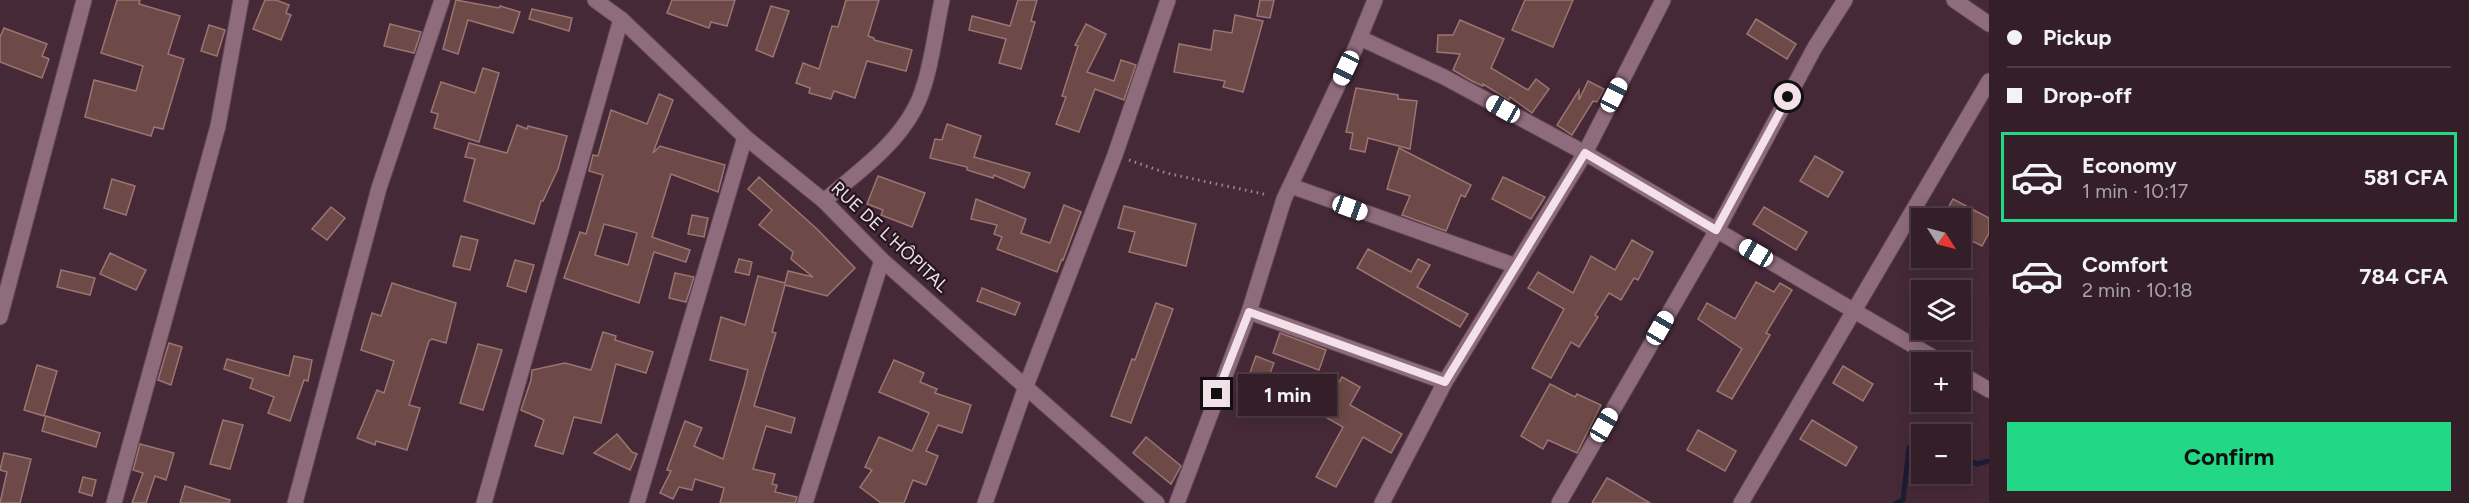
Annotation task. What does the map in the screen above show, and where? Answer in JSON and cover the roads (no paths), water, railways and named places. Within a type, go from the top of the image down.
[{"type":"street","points":[[0,316],[84,0]]},
{"type":"street","points":[[114,503],[218,126],[241,0]]},
{"type":"street","points":[[295,503],[379,188],[442,0]]},
{"type":"street","name":"RUE DE L'HÔPITAL","points":[[596,0],[621,19],[745,137],[824,201],[882,260],[1157,503]]},
{"type":"street","points":[[824,201],[879,154],[902,130],[916,108],[923,88],[942,0]]},
{"type":"street","points":[[985,503],[1026,386],[1114,155],[1168,0]]},
{"type":"street","points":[[1177,503],[1249,312],[1288,193],[1360,38],[1375,0]]},
{"type":"street","points":[[1382,503],[1445,382],[1585,153],[1663,0]]},
{"type":"street","points":[[1559,503],[1845,0]]},
{"type":"street","points":[[1954,0],[1989,24]]},
{"type":"street","points":[[484,503],[621,19]]},
{"type":"street","points":[[1360,38],[1454,82],[1585,153],[1925,352]]},
{"type":"street","points":[[1741,503],[1989,81]]},
{"type":"street","points":[[637,503],[745,137]]},
{"type":"street","points":[[1288,193],[1516,266]]},
{"type":"street","points":[[805,503],[882,260]]},
{"type":"street","points":[[1249,312],[1445,382]]},
{"type":"street","points":[[1971,378],[1987,385]]},
{"type":"waterway","points":[[1896,503],[1903,500],[1911,447]]},
{"type":"waterway","points":[[1971,461],[1977,464],[1989,461]]}]
